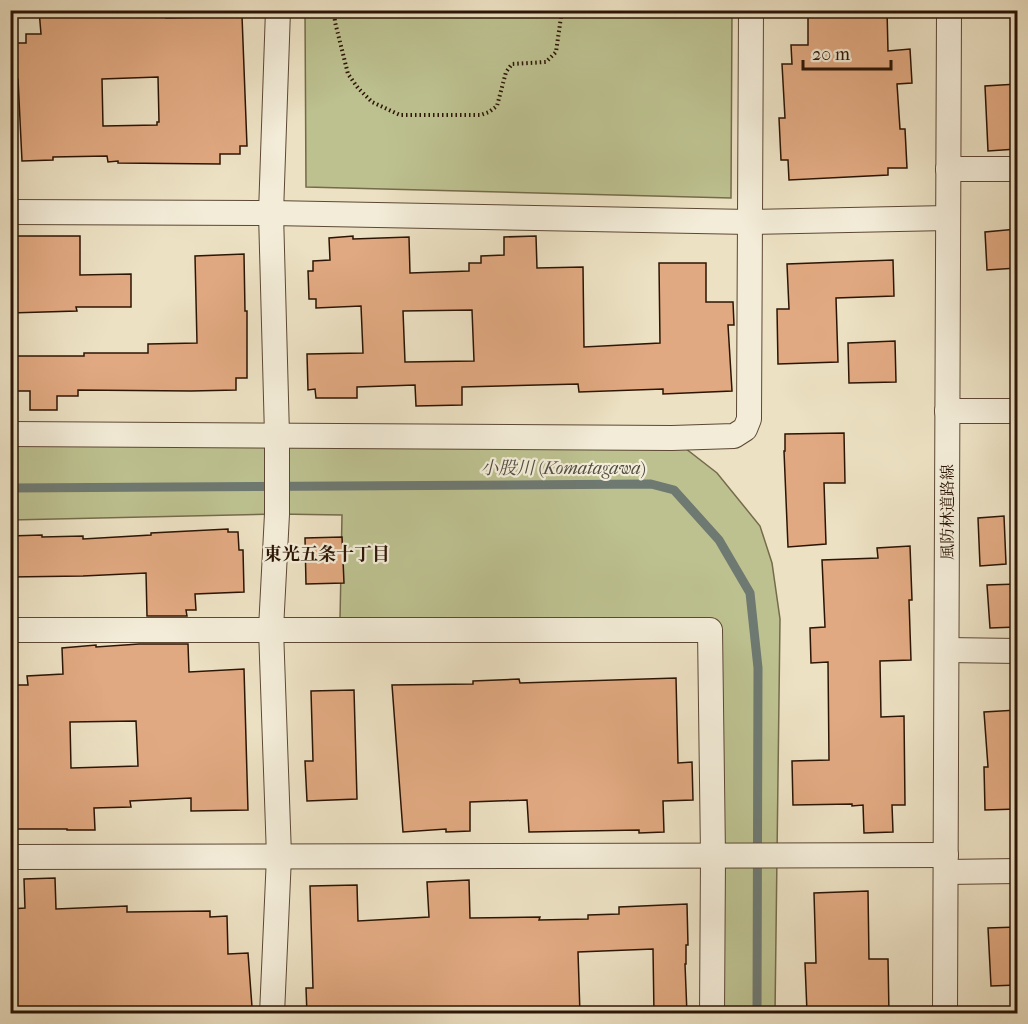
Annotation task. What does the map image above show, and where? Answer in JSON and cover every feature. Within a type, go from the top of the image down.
[{"type":"street","points":[[272,1014],[279,856],[270,629],[277,500],[272,213],[278,10]]},
{"type":"street","points":[[10,434],[277,447],[734,436],[745,429],[749,419],[750,10]]},
{"type":"street","name":"風防林道路線","points":[[945,1014],[949,10]]},
{"type":"street","points":[[948,169],[1017,169]]},
{"type":"street","points":[[10,212],[272,213],[750,222],[948,218]]},
{"type":"street","points":[[947,411],[1017,411]]},
{"type":"street","points":[[10,630],[710,630],[723,856],[712,1014]]},
{"type":"street","points":[[947,650],[1017,651]]},
{"type":"street","points":[[10,857],[777,856],[946,863],[1017,871]]},
{"type":"path","points":[[334,10],[348,74],[372,102],[400,115],[481,115],[489,112],[496,106],[506,72],[512,64],[546,62],[556,52],[562,10]]},
{"type":"green space","points":[[305,11],[732,11],[731,198],[306,187]]},
{"type":"green space","points":[[10,434],[672,438],[717,473],[760,526],[772,563],[780,619],[775,1013],[723,1013],[720,626],[340,620],[342,515],[277,514],[11,520]]},
{"type":"building","points":[[39,10],[166,10],[166,18],[242,16],[247,146],[240,146],[240,154],[220,154],[220,164],[118,163],[118,161],[108,162],[107,156],[53,157],[53,160],[22,161],[18,79],[10,79],[10,43],[26,43],[26,34],[41,34]],"holes":[[[158,77],[159,122],[157,125],[103,126],[102,79]]]},
{"type":"building","points":[[850,10],[887,10],[888,51],[910,49],[912,83],[897,84],[900,129],[905,129],[907,168],[888,168],[888,175],[789,180],[788,160],[781,160],[779,118],[785,118],[782,64],[792,64],[791,45],[808,45],[808,17],[850,16]]},
{"type":"building","points":[[1017,84],[1017,149],[988,151],[985,86]]},
{"type":"building","points":[[1017,229],[1017,268],[987,270],[985,232]]},
{"type":"building","points":[[10,236],[80,236],[80,275],[131,274],[131,307],[76,307],[77,311],[10,313]]},
{"type":"building","points":[[536,236],[537,268],[583,267],[584,347],[660,343],[659,263],[706,263],[706,302],[733,302],[734,325],[728,325],[732,391],[663,394],[663,389],[579,392],[578,384],[462,387],[462,405],[416,406],[415,385],[357,387],[357,398],[316,398],[315,389],[308,390],[307,354],[363,353],[361,306],[316,308],[316,299],[309,299],[308,271],[313,271],[313,261],[330,260],[329,238],[409,237],[410,273],[469,271],[469,263],[481,263],[481,256],[504,255],[504,237]],"holes":[[[472,310],[474,361],[405,362],[403,311]]]},
{"type":"building","points":[[244,254],[247,378],[236,378],[236,390],[78,390],[78,396],[57,396],[57,410],[30,410],[30,391],[10,391],[10,356],[148,353],[148,344],[197,343],[195,256]]},
{"type":"building","points":[[893,260],[894,296],[836,298],[838,362],[778,364],[777,309],[789,309],[787,264]]},
{"type":"building","points":[[895,341],[896,382],[849,383],[848,343]]},
{"type":"building","points":[[844,433],[845,483],[824,483],[826,544],[788,547],[785,434]]},
{"type":"building","points":[[1004,516],[1006,564],[980,566],[978,518]]},
{"type":"building","points":[[228,529],[228,532],[238,532],[239,550],[243,550],[244,592],[195,594],[196,610],[186,610],[187,616],[147,616],[146,573],[10,577],[10,536],[83,536],[83,539]]},
{"type":"building","points":[[342,537],[344,583],[306,584],[305,538]]},
{"type":"building","points":[[910,546],[911,660],[880,661],[881,717],[904,716],[905,805],[892,805],[893,832],[864,833],[863,805],[793,805],[792,761],[829,760],[828,662],[811,663],[810,628],[825,627],[822,560],[878,558],[877,548]]},
{"type":"building","points":[[1017,584],[1017,627],[990,628],[987,585]]},
{"type":"building","points":[[188,644],[189,672],[244,669],[248,810],[191,811],[191,798],[130,801],[131,807],[94,808],[95,830],[10,829],[10,685],[28,685],[27,676],[63,674],[62,648],[96,645],[96,647]],"holes":[[[136,721],[138,766],[71,768],[70,722]]]},
{"type":"building","points":[[676,678],[678,763],[692,762],[693,800],[663,801],[664,832],[639,833],[639,830],[529,832],[527,800],[470,802],[470,831],[446,832],[446,829],[403,832],[392,685],[473,684],[473,681],[519,679],[520,683]]},
{"type":"building","points":[[354,690],[357,799],[307,801],[305,761],[313,761],[311,691]]},
{"type":"building","points":[[1017,710],[1017,809],[985,810],[984,767],[988,767],[984,712]]},
{"type":"building","points":[[55,878],[56,909],[127,906],[127,912],[210,911],[210,917],[227,916],[228,954],[248,953],[252,1007],[233,1009],[233,1014],[10,1014],[10,909],[25,908],[24,879]]},
{"type":"building","points":[[469,880],[470,918],[588,919],[588,915],[619,914],[619,907],[687,904],[688,945],[686,945],[685,964],[687,1014],[654,1014],[653,949],[578,952],[580,1014],[307,1014],[306,988],[313,988],[310,886],[357,885],[358,921],[429,917],[427,882]]},
{"type":"building","points":[[868,891],[869,959],[888,959],[889,1014],[845,1014],[845,1011],[807,1012],[805,963],[816,963],[814,893]]},
{"type":"building","points":[[1017,927],[1017,985],[991,986],[988,928]]},
{"type":"waterway","name":"小股川 (Komatagawa)","points":[[10,488],[651,484],[674,490],[719,540],[750,593],[758,668],[757,1014]]},
{"type":"district","name":"東光五条十丁目","points":[[327,554]]}]
